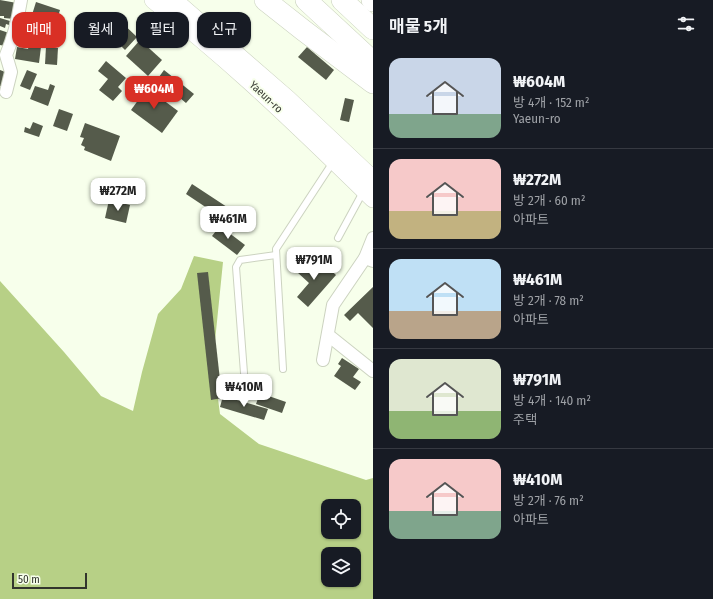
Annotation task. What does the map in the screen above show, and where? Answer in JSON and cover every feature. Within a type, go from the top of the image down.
[{"type":"highway","points":[[265,0],[373,83]]},
{"type":"highway","points":[[306,0],[373,62]]},
{"type":"highway","points":[[342,0],[373,29]]},
{"type":"main road","name":"Yaeun-ro","points":[[154,0],[249,81],[334,160],[370,189]]},
{"type":"main road","name":"Yaeun-ro","points":[[174,0],[288,99],[370,189]]},
{"type":"street","points":[[6,92],[11,72],[3,54],[12,40],[16,28],[21,0]]},
{"type":"street","points":[[324,360],[333,305],[369,259],[373,238]]},
{"type":"street","points":[[328,335],[373,371]]},
{"type":"lane","points":[[283,369],[276,249],[334,160]]},
{"type":"lane","points":[[338,238],[370,189]]},
{"type":"lane","points":[[244,372],[236,267],[240,260],[276,255]]},
{"type":"green space","points":[[194,256],[223,262],[213,361],[220,414],[259,444],[366,480],[373,478],[373,599],[0,599],[0,281],[64,352],[101,396],[133,411],[158,314],[181,289]]},
{"type":"building","points":[[0,0],[17,3],[15,12],[12,12],[12,19],[0,16]]},
{"type":"building","points":[[36,2],[60,10],[59,12],[33,12]]},
{"type":"building","points":[[0,18],[10,21],[9,25],[6,24],[5,28],[0,26]]},
{"type":"building","points":[[128,28],[136,36],[136,38],[128,47]]},
{"type":"building","points":[[0,30],[9,33],[5,46],[0,45]]},
{"type":"building","points":[[136,45],[136,48],[149,48],[162,60],[148,76],[126,56]]},
{"type":"building","points":[[307,47],[334,70],[326,80],[298,57]]},
{"type":"building","points":[[17,48],[41,48],[39,63],[15,59]]},
{"type":"building","points":[[46,48],[58,48],[57,65],[45,64]]},
{"type":"building","points":[[106,61],[126,78],[118,87],[122,91],[113,101],[99,90],[108,79],[98,71]]},
{"type":"building","points":[[0,70],[8,73],[4,87],[0,86]]},
{"type":"building","points":[[27,70],[37,74],[30,90],[20,86]]},
{"type":"building","points":[[164,70],[194,94],[186,103],[174,93],[176,91],[159,77]]},
{"type":"building","points":[[50,84],[55,86],[48,106],[30,99],[35,86],[48,90]]},
{"type":"building","points":[[147,88],[178,111],[162,133],[131,110]]},
{"type":"building","points":[[345,98],[354,100],[349,122],[340,120]]},
{"type":"building","points":[[59,109],[73,114],[67,131],[53,126]]},
{"type":"building","points":[[33,122],[43,126],[39,137],[24,132],[25,127],[30,129]]},
{"type":"building","points":[[85,123],[120,136],[111,161],[84,150],[85,147],[81,145],[84,138],[80,137]]},
{"type":"building","points":[[192,184],[227,207],[218,221],[210,216],[213,212],[186,194]]},
{"type":"building","points":[[109,200],[130,205],[126,223],[105,218]]},
{"type":"building","points":[[220,226],[245,245],[237,255],[212,236]]},
{"type":"building","points":[[313,255],[319,260],[315,265],[322,272],[327,267],[336,275],[308,307],[297,297],[309,283],[297,272]]},
{"type":"building","points":[[208,272],[222,398],[211,400],[197,273]]},
{"type":"building","points":[[373,287],[373,328],[358,313],[350,321],[344,315]]},
{"type":"building","points":[[342,358],[359,369],[353,377],[361,382],[355,390],[334,376],[341,366],[338,364]]},
{"type":"building","points":[[260,393],[286,402],[282,413],[256,404]]},
{"type":"building","points":[[223,396],[268,409],[264,420],[220,407]]}]
